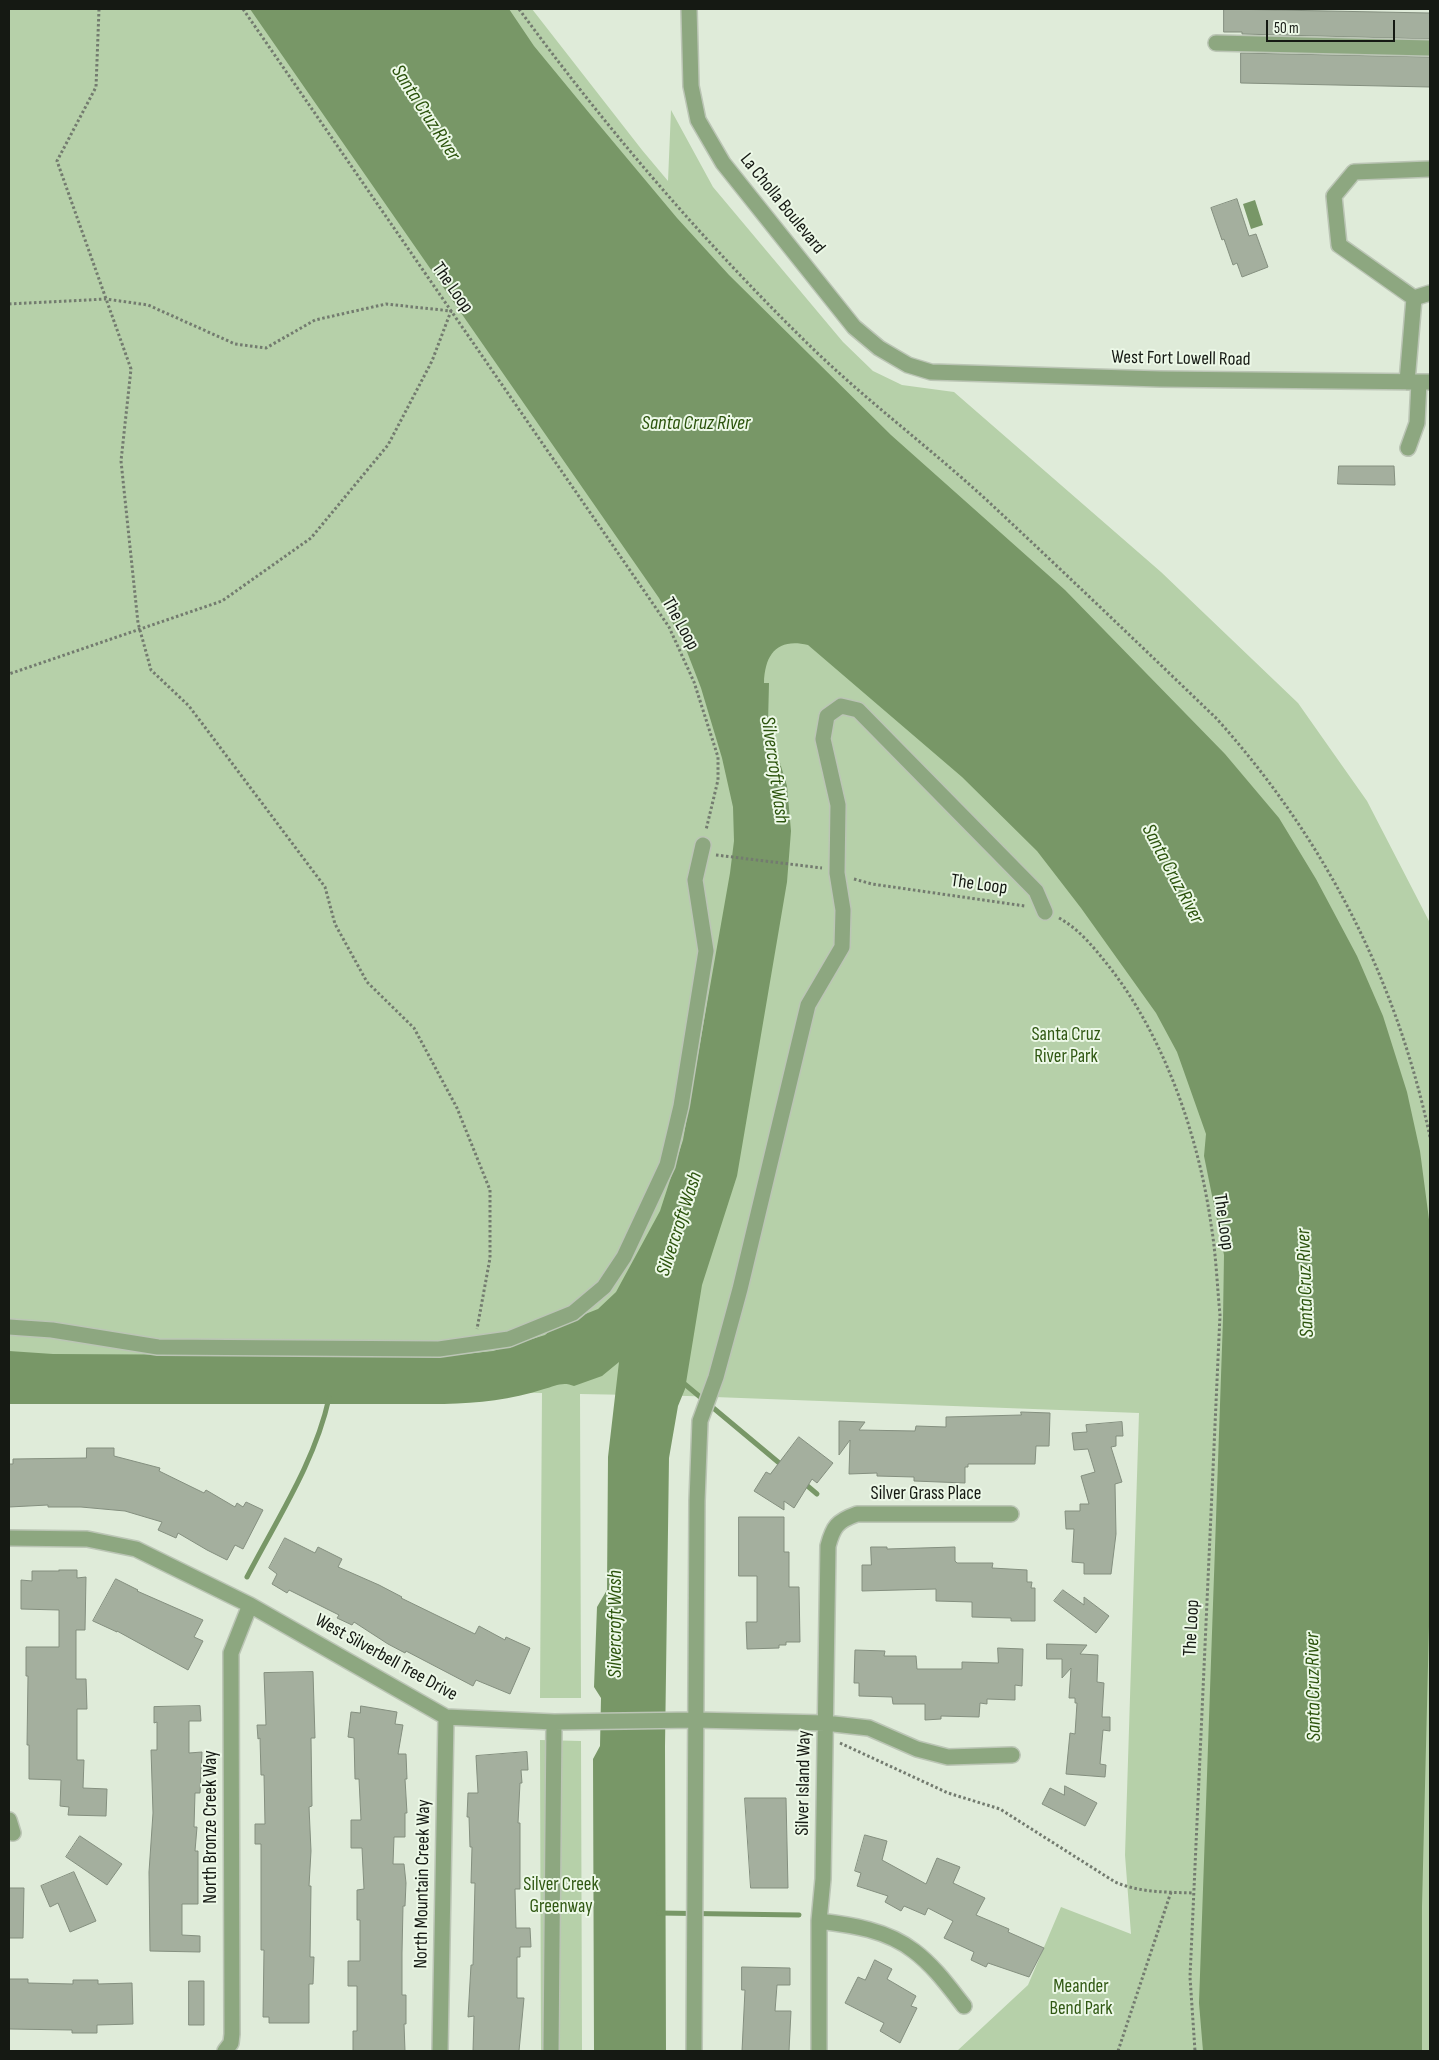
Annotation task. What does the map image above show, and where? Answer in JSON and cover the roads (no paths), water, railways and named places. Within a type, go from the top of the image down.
[{"type":"street","name":"La Cholla Boulevard","points":[[689,9],[691,86],[698,120],[723,163],[854,326],[879,348],[908,365],[931,372]]},
{"type":"street","points":[[1216,43],[1430,48]]},
{"type":"street","points":[[1414,298],[1339,245],[1334,196],[1354,172],[1430,169]]},
{"type":"street","points":[[1414,298],[1430,293]]},
{"type":"street","points":[[1408,448],[1417,423],[1419,382],[1414,298]]},
{"type":"street","name":"West Fort Lowell Road","points":[[931,372],[1160,379],[1419,382]]},
{"type":"street","points":[[694,2051],[697,1501],[700,1421],[716,1377],[740,1289],[808,1005],[842,948],[842,910],[837,873],[838,805],[823,738],[827,716],[841,706],[858,710],[1036,891],[1045,912]]},
{"type":"street","points":[[9,1327],[52,1330],[158,1347],[439,1349],[509,1339],[573,1314],[604,1287],[624,1257],[667,1165],[681,1106],[706,951],[695,880],[703,845]]},
{"type":"street","name":"Silver Grass Place","points":[[837,1520],[856,1514],[875,1513],[1011,1514]]},
{"type":"street","name":"Silver Island Way","points":[[819,2051],[819,1921],[823,1879],[828,1546],[837,1520]]},
{"type":"street","name":"West Silverbell Tree Drive","points":[[9,1538],[87,1539],[136,1550],[250,1605],[446,1717],[554,1722],[667,1722],[695,1720],[825,1729],[869,1728],[917,1749],[948,1757],[1012,1755]]},
{"type":"street","name":"North Bronze Creek Way","points":[[225,2051],[231,2043],[232,2034],[231,1653],[250,1605]]},
{"type":"street","name":"North Mountain Creek Way","points":[[440,2051],[446,1717]]},
{"type":"street","points":[[551,2051],[554,1722]]},
{"type":"street","points":[[819,1921],[860,1926],[892,1938],[914,1951],[935,1970],[964,2006]]},
{"type":"water","name":"Santa Cruz River","points":[[250,9],[509,9],[534,46],[590,114],[677,218],[729,275],[891,435],[1065,590],[1225,754],[1279,818],[1316,879],[1357,956],[1383,1016],[1407,1092],[1420,1151],[1430,1227],[1430,1586],[1422,1906],[1422,2051],[1203,2051],[1199,2003],[1224,1255],[1204,1156],[1206,1134],[1177,1052],[1156,1013],[1081,908],[1037,851],[962,777],[808,645],[798,643],[781,646],[770,656],[765,672],[764,683],[769,683],[768,723],[787,786],[791,831],[787,882],[737,1176],[702,1285],[685,1389],[678,1406],[669,1458],[665,1746],[666,2051],[594,2051],[593,1759],[600,1746],[601,1698],[594,1687],[597,1607],[607,1590],[608,1457],[619,1362],[602,1376],[574,1386],[559,1384],[519,1396],[470,1403],[9,1404],[9,1351],[53,1354],[445,1356],[493,1351],[545,1335],[555,1326],[598,1309],[616,1292],[660,1211],[683,1140],[730,873],[734,841],[733,807],[722,758],[701,688],[684,644],[659,598]]},
{"type":"water","points":[[1255,200],[1263,225],[1251,229],[1243,204]]},
{"type":"waterway","points":[[681,1381],[784,1467]]},
{"type":"waterway","points":[[247,1577],[305,1467],[323,1422],[329,1398]]},
{"type":"waterway","points":[[804,1483],[817,1494]]},
{"type":"waterway","points":[[659,1913],[799,1915]]},
{"type":"water label","name":"Silvercroft Wash","points":[[774,770]]},
{"type":"water label","name":"Silvercroft Wash","points":[[680,1224]]},
{"type":"water label","name":"Silvercroft Wash","points":[[616,1624]]},
{"type":"park label","name":"Santa Cruz River Park","points":[[1066,1046]]},
{"type":"park label","name":"Silver Creek Greenway","points":[[561,1896]]},
{"type":"park label","name":"Meander Bend Park","points":[[1081,1998]]}]
